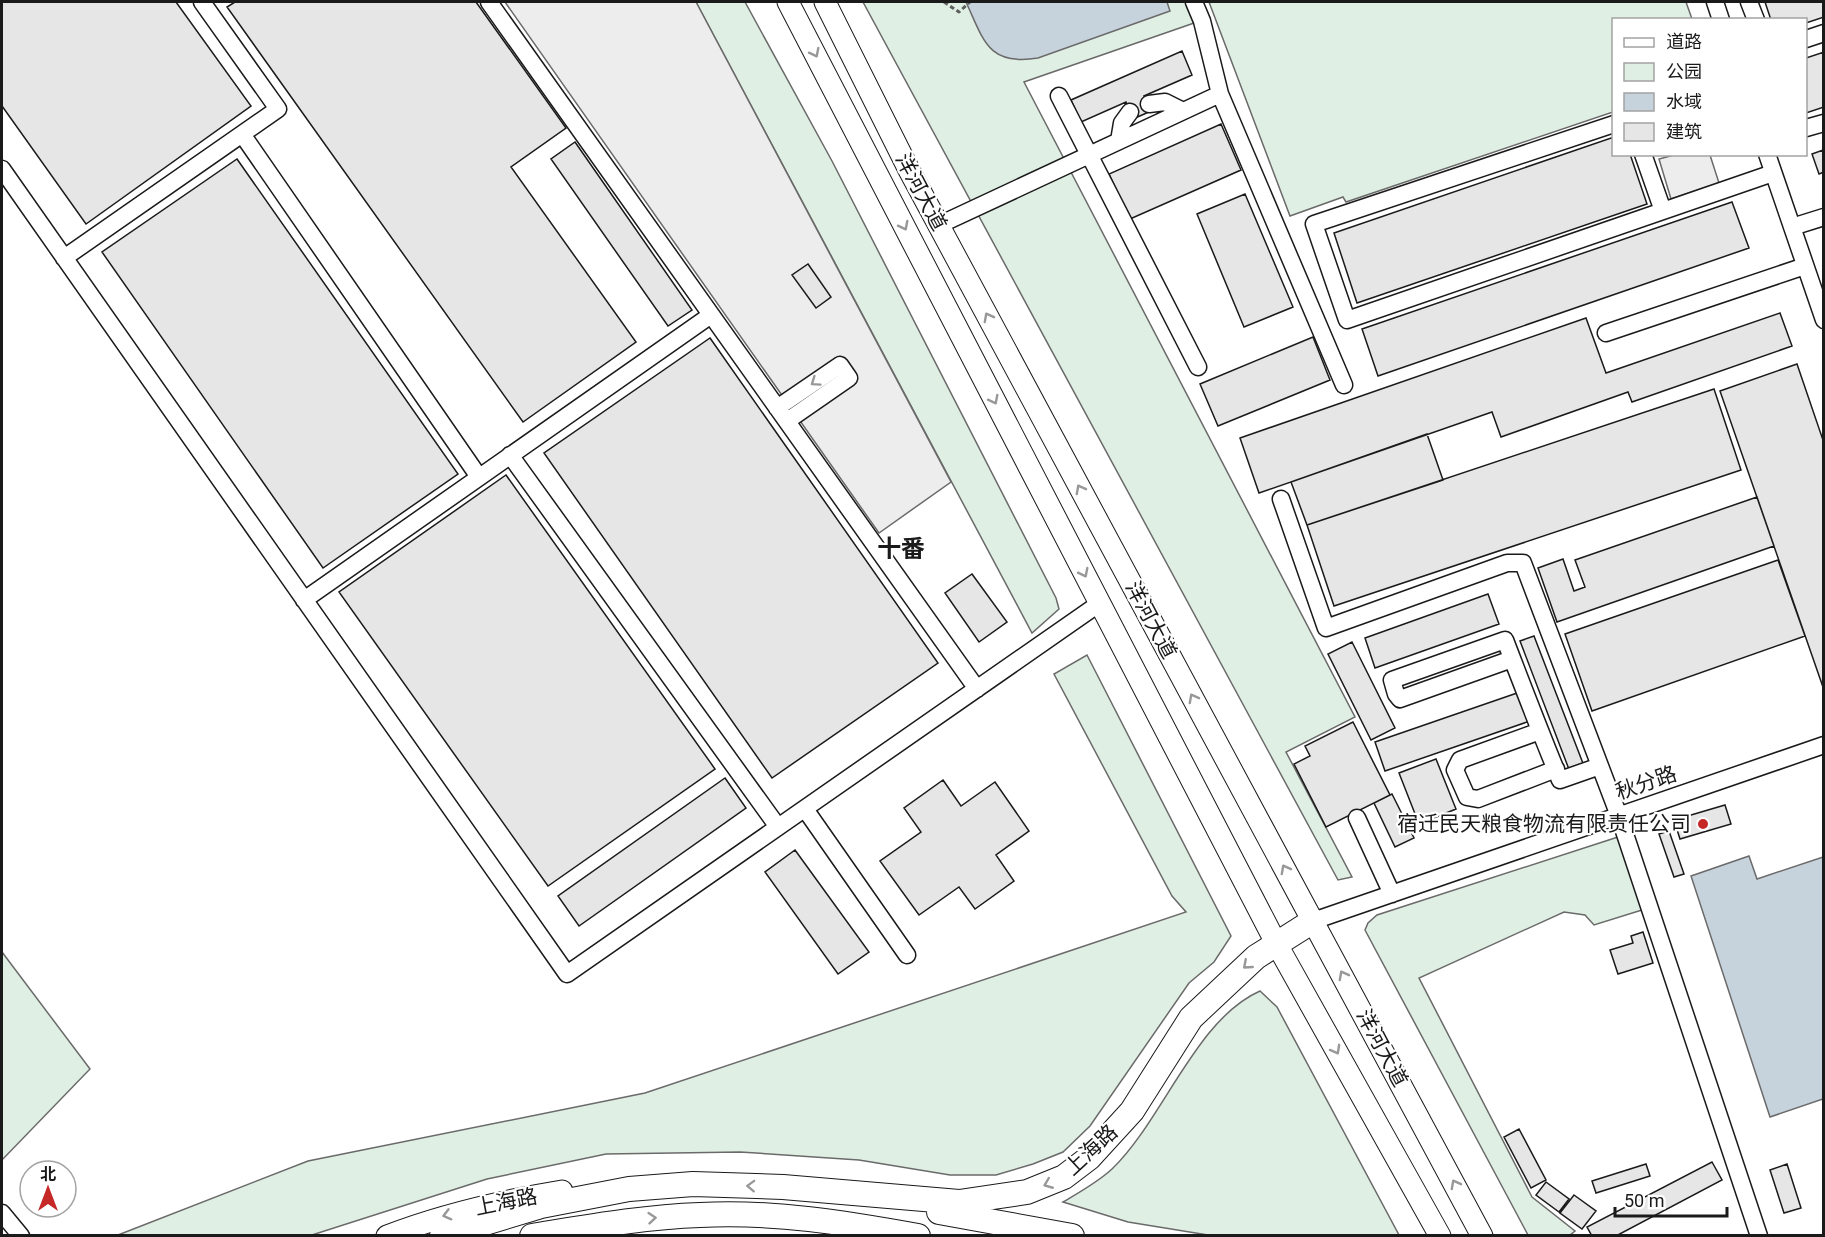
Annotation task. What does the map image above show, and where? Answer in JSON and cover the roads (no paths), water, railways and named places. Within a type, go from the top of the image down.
[{"type":"highway","name":"上海路","points":[[442,1236],[541,1206],[629,1189],[693,1184],[783,1187],[959,1202],[1027,1192],[1064,1178],[1089,1158],[1132,1111],[1191,1018],[1227,983],[1276,943],[1313,921]]},
{"type":"highway","name":"上海路","points":[[783,1187],[1072,1236]]},
{"type":"highway","name":"上海路","points":[[532,1236],[623,1221],[701,1214],[780,1216],[918,1236]]},
{"type":"main road","name":"洋河大道","points":[[788,2],[1276,943],[1440,1236]]},
{"type":"main road","name":"洋河大道","points":[[825,2],[939,225],[1482,1236]]},
{"type":"main road","name":"上海路","points":[[387,1236],[431,1219],[495,1202],[568,1190],[629,1189]]},
{"type":"main road","name":"上海路","points":[[563,1236],[623,1221]]},
{"type":"street","points":[[64,258],[278,110],[205,6],[223,2]]},
{"type":"street","points":[[489,2],[977,689]]},
{"type":"street","points":[[1194,2],[1202,21],[1220,94],[1344,385]]},
{"type":"street","points":[[1715,2],[1720,18]]},
{"type":"street","points":[[1749,2],[1754,18]]},
{"type":"street","points":[[1807,39],[1824,33]]},
{"type":"street","points":[[939,225],[1220,94]]},
{"type":"street","points":[[1059,96],[1198,367]]},
{"type":"street","points":[[1149,104],[1165,102],[1184,111]]},
{"type":"street","points":[[1119,141],[1122,123],[1130,112]]},
{"type":"street","points":[[1807,128],[1824,123]]},
{"type":"street","points":[[1612,125],[1314,224],[1347,320],[1773,173]]},
{"type":"street","points":[[242,134],[479,477]]},
{"type":"street","points":[[1644,156],[1663,211]]},
{"type":"street","points":[[1768,156],[1824,320]]},
{"type":"street","points":[[2,169],[567,974],[1100,603]]},
{"type":"street","points":[[1792,228],[1824,217]]},
{"type":"street","points":[[1606,333],[1805,266]]},
{"type":"street","points":[[304,600],[711,315]]},
{"type":"street","points":[[510,455],[778,827]]},
{"type":"street","points":[[1281,499],[1326,628],[1507,563],[1523,563],[1619,816],[1759,1236]]},
{"type":"street","points":[[1512,659],[1400,699],[1392,686],[1392,680],[1505,640],[1560,780],[1600,766]]},
{"type":"street","points":[[1540,731],[1460,760],[1455,770],[1463,792],[1467,797],[1478,799],[1556,770]]},
{"type":"street","name":"秋分路","points":[[1313,921],[1824,745]]},
{"type":"street","points":[[804,809],[907,955]]},
{"type":"street","points":[[1357,818],[1392,894]]},
{"type":"street","points":[[2,1214],[21,1236]]},
{"type":"water","points":[[966,2],[1167,2],[1170,11],[1038,58],[1021,59],[1008,58],[990,48]]},
{"type":"water","points":[[1749,856],[1757,879],[1823,857],[1823,1099],[1770,1117],[1691,876]]},
{"type":"place","name":"宿迁民天粮食物流有限责任公司","points":[[1703,824]]},
{"type":"district","name":"十番","points":[[901,549]]}]
